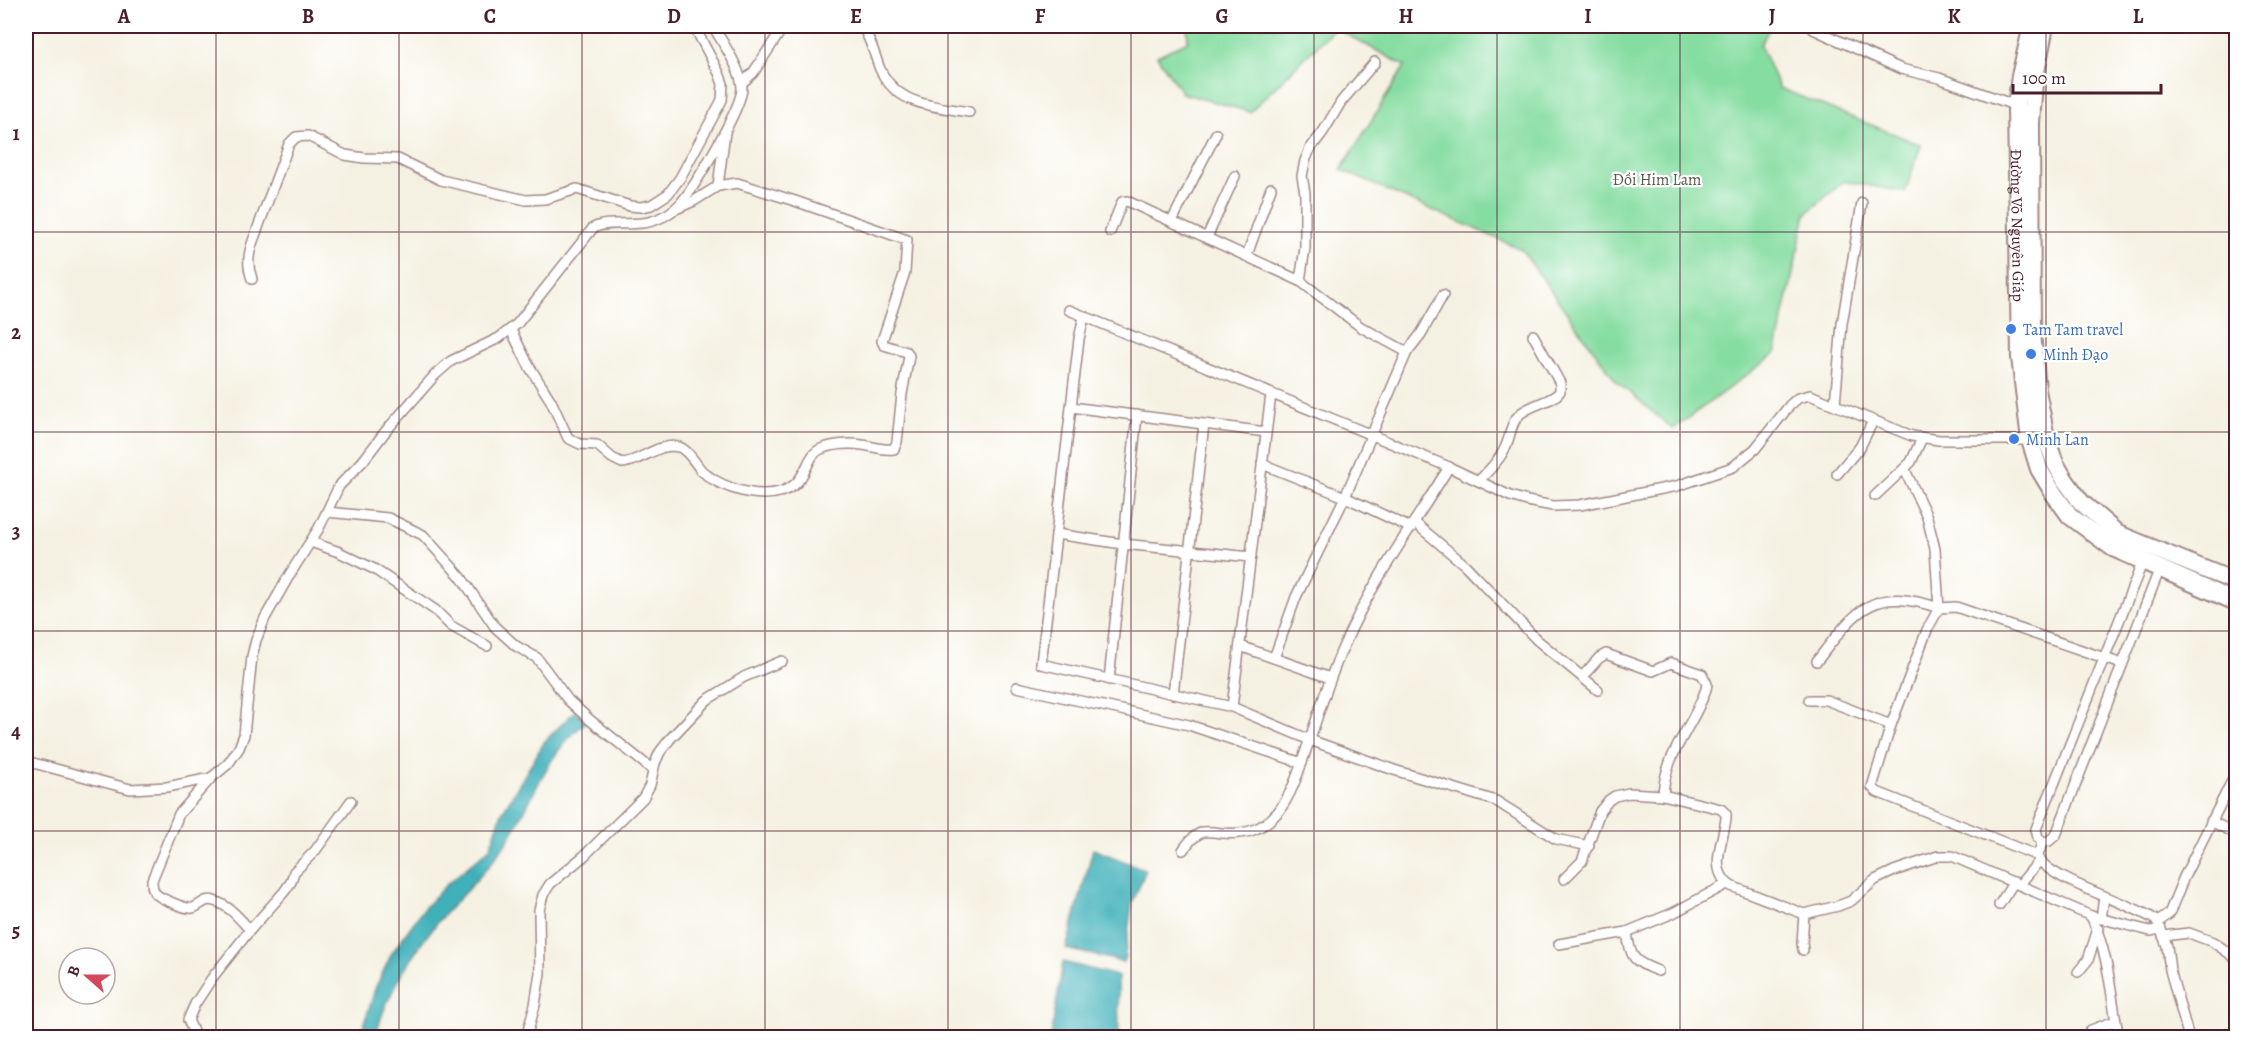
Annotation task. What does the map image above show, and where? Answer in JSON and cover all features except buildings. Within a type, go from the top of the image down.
[{"type":"highway","name":"Đường Võ Nguyên Giáp","points":[[2032,26],[2020,76],[2024,108],[2039,469],[2070,516],[2113,548],[2236,602]]},
{"type":"highway","name":"Đường Võ Nguyên Giáp","points":[[2024,108],[2034,82],[2045,26]]},
{"type":"highway","name":"Đường Võ Nguyên Giáp","points":[[2038,439],[2081,502],[2118,534],[2236,582]]},
{"type":"street","points":[[250,930],[232,911],[218,902],[204,900],[192,908],[187,908],[158,896],[152,887],[152,880],[179,814],[211,778],[228,764],[239,748],[244,735],[252,657],[256,640],[275,600],[311,542],[339,486],[363,461],[426,384],[451,361],[511,330],[526,314],[588,232],[621,214],[656,203],[668,194],[680,178],[721,104],[723,84],[693,26]]},
{"type":"street","points":[[674,210],[687,195],[741,99],[742,83],[713,26]]},
{"type":"street","points":[[742,83],[753,73],[784,26]]},
{"type":"street","points":[[862,26],[869,36],[881,71],[900,95],[917,103],[969,112]]},
{"type":"street","points":[[1813,29],[1901,69],[1939,78],[2024,108]]},
{"type":"street","points":[[1300,281],[1305,248],[1305,193],[1302,176],[1305,161],[1310,149],[1341,102],[1375,62]]},
{"type":"street","points":[[718,186],[725,130]]},
{"type":"street","points":[[1172,221],[1216,134]]},
{"type":"street","points":[[252,279],[248,267],[248,254],[252,241],[289,144],[300,135],[308,136],[339,153],[352,157],[398,159],[430,176],[468,188],[532,201],[580,189],[621,214],[650,222],[694,201],[718,186],[731,182],[752,187],[907,240],[905,272],[882,340],[884,345],[907,352],[909,356],[897,442],[894,449],[884,450],[855,444],[819,449],[799,482],[780,492],[747,493],[719,482],[703,472],[684,450],[678,447],[657,450],[622,463],[597,445],[580,444],[568,438],[551,401],[529,366],[511,330]]},
{"type":"street","points":[[1207,237],[1235,176]]},
{"type":"street","points":[[1247,255],[1271,188]]},
{"type":"street","points":[[1110,232],[1124,200],[1300,281],[1361,327],[1407,352]]},
{"type":"street","points":[[1835,404],[1842,324],[1862,203]]},
{"type":"street","points":[[1274,658],[1304,578],[1345,497],[1407,352],[1443,295]]},
{"type":"street","points":[[1069,310],[1449,466],[1510,496],[1563,507],[1580,506],[1677,486],[1742,462],[1790,405],[1798,398],[1809,395],[1903,434],[1922,438],[2038,439]]},
{"type":"street","points":[[1084,316],[1079,339],[1041,664],[1232,707],[1310,740],[1395,770],[1483,796],[1504,805],[1556,839],[1589,846]]},
{"type":"street","points":[[1479,481],[1502,454],[1512,425],[1520,414],[1540,402],[1556,397],[1560,391],[1560,383],[1533,335]]},
{"type":"street","points":[[1232,707],[1271,394]]},
{"type":"street","points":[[1071,407],[1266,432]]},
{"type":"street","points":[[1109,680],[1137,415]]},
{"type":"street","points":[[1837,474],[1860,447],[1873,421]]},
{"type":"street","points":[[1173,694],[1204,424]]},
{"type":"street","points":[[1875,496],[1905,470],[1913,459],[1922,438]]},
{"type":"street","points":[[1262,464],[1413,526],[1465,565],[1537,640],[1598,690]]},
{"type":"street","points":[[1183,850],[1202,832],[1245,834],[1271,819],[1287,798],[1302,763],[1330,678],[1359,614],[1449,466]]},
{"type":"street","points":[[1905,470],[1927,517],[1935,549],[1939,608],[1927,630],[1891,725],[1872,788],[2039,858],[2069,880],[2161,929]]},
{"type":"street","points":[[327,512],[388,518],[423,535],[461,577],[495,627],[516,646],[537,658],[568,700],[590,720],[653,770]]},
{"type":"street","points":[[1056,534],[1123,544],[1251,557]]},
{"type":"street","points":[[311,542],[339,552],[374,569],[435,610],[451,626],[487,646]]},
{"type":"street","points":[[2042,842],[2036,830],[2143,561]]},
{"type":"street","points":[[2042,842],[2049,841],[2056,836],[2160,568]]},
{"type":"street","points":[[1816,661],[1847,623],[1869,605],[1884,600],[1900,599],[1922,602],[1939,608],[1956,607],[2122,664]]},
{"type":"street","points":[[1240,646],[1330,678]]},
{"type":"street","points":[[1582,677],[1599,658],[1606,654],[1653,671],[1669,663],[1675,663],[1702,674],[1707,684],[1706,689],[1668,763],[1664,776],[1663,795]]},
{"type":"street","points":[[526,1038],[535,1005],[540,973],[539,910],[543,895],[550,884],[584,856],[643,798],[650,784],[657,758],[670,739],[707,700],[744,677],[782,662]]},
{"type":"street","points":[[1017,687],[1189,724],[1302,763]]},
{"type":"street","points":[[1809,700],[1826,700],[1891,725]]},
{"type":"street","points":[[2065,758],[2084,766]]},
{"type":"street","points":[[26,761],[130,789],[167,787],[211,778]]},
{"type":"street","points":[[2189,1038],[2172,981],[2161,929],[2184,877],[2236,773]]},
{"type":"street","points":[[1564,879],[1578,867],[1589,846],[1600,811],[1609,800],[1629,793],[1663,795],[1713,806],[1724,811],[1725,824],[1718,861],[1721,875],[1727,884],[1804,914],[1851,901],[1875,880],[1894,870],[1938,856],[1952,856],[2096,917],[2150,931],[2161,929],[2189,933],[2213,942],[2236,958]]},
{"type":"street","points":[[196,1038],[188,1020],[195,1004],[212,978],[284,892],[294,872],[315,851],[351,801]]},
{"type":"street","points":[[2211,821],[2236,834]]},
{"type":"street","points":[[1999,905],[2039,858],[2042,842]]},
{"type":"street","points":[[1559,944],[1628,932],[1682,909],[1727,884]]},
{"type":"street","points":[[2104,897],[2096,917],[2097,930],[2114,999],[2115,1021],[2119,1038]]},
{"type":"street","points":[[1803,950],[1804,914]]},
{"type":"street","points":[[2078,972],[2088,960],[2097,930]]},
{"type":"street","points":[[1628,932],[1630,951],[1635,960],[1658,971]]},
{"type":"street","points":[[2091,1030],[2115,1021]]},
{"type":"green space","name":"Đồi Him Lam","points":[[1187,26],[1771,26],[1760,45],[1779,88],[1921,145],[1905,192],[1844,181],[1806,214],[1775,354],[1673,429],[1616,381],[1521,249],[1341,170],[1405,66],[1335,28],[1250,112],[1182,93],[1157,56],[1188,41]]},
{"type":"water","points":[[575,711],[586,722],[571,736],[548,766],[515,829],[497,856],[441,918],[411,959],[393,991],[376,1037],[360,1038],[375,989],[392,953],[424,908],[446,885],[490,848],[502,813],[545,741]]},
{"type":"water","points":[[1093,849],[1146,870],[1132,904],[1124,962],[1066,949]]},
{"type":"water","points":[[1063,962],[1118,976],[1119,1037],[1051,1037]]},
{"type":"place","name":"Tam Tam travel","points":[[2011,329]]},
{"type":"place","name":"Minh Đạo","points":[[2031,354]]},
{"type":"place","name":"Minh Lan","points":[[2014,439]]}]
